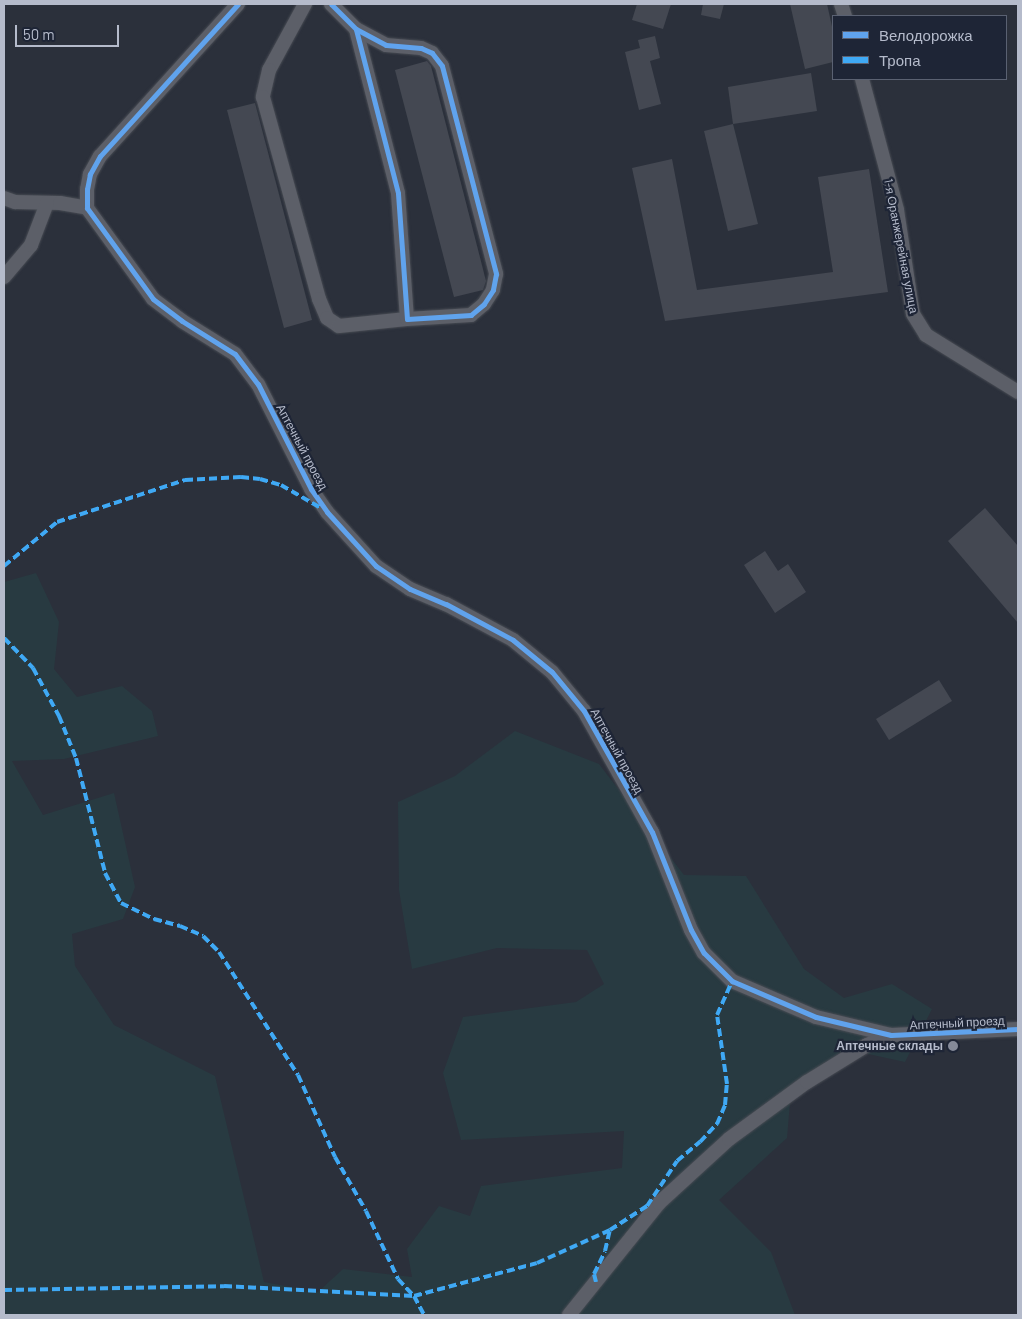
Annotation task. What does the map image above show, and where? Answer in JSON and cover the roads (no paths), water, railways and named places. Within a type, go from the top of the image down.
[{"type":"street","points":[[4,198],[15,202],[60,203],[87,208],[87,189],[90,174],[100,156],[238,4]]},
{"type":"street","points":[[305,4],[269,70],[263,97],[327,318],[339,326],[471,315],[484,304],[493,290],[496,274],[442,66],[432,53],[421,48],[386,45],[356,30],[331,4]]},
{"type":"street","points":[[356,30],[398,193],[407,319]]},
{"type":"street","name":"1-я Оранжерейная улица","points":[[862,80],[897,210],[913,314],[926,335],[1018,392]]},
{"type":"street","points":[[4,277],[30,245],[48,203]]},
{"type":"street","name":"Аптечный проезд","points":[[87,208],[153,299],[182,321],[235,354],[248,370],[311,489],[327,512],[376,566],[410,589],[446,604],[513,640],[552,672],[579,704],[652,832],[691,930],[704,953],[717,968],[732,981],[816,1017],[891,1036],[1018,1030]]},
{"type":"street","points":[[569,1315],[659,1203],[729,1139],[806,1082],[867,1045],[891,1036]]},
{"type":"place","name":"Аптечные склады","points":[[953,1046]]}]
